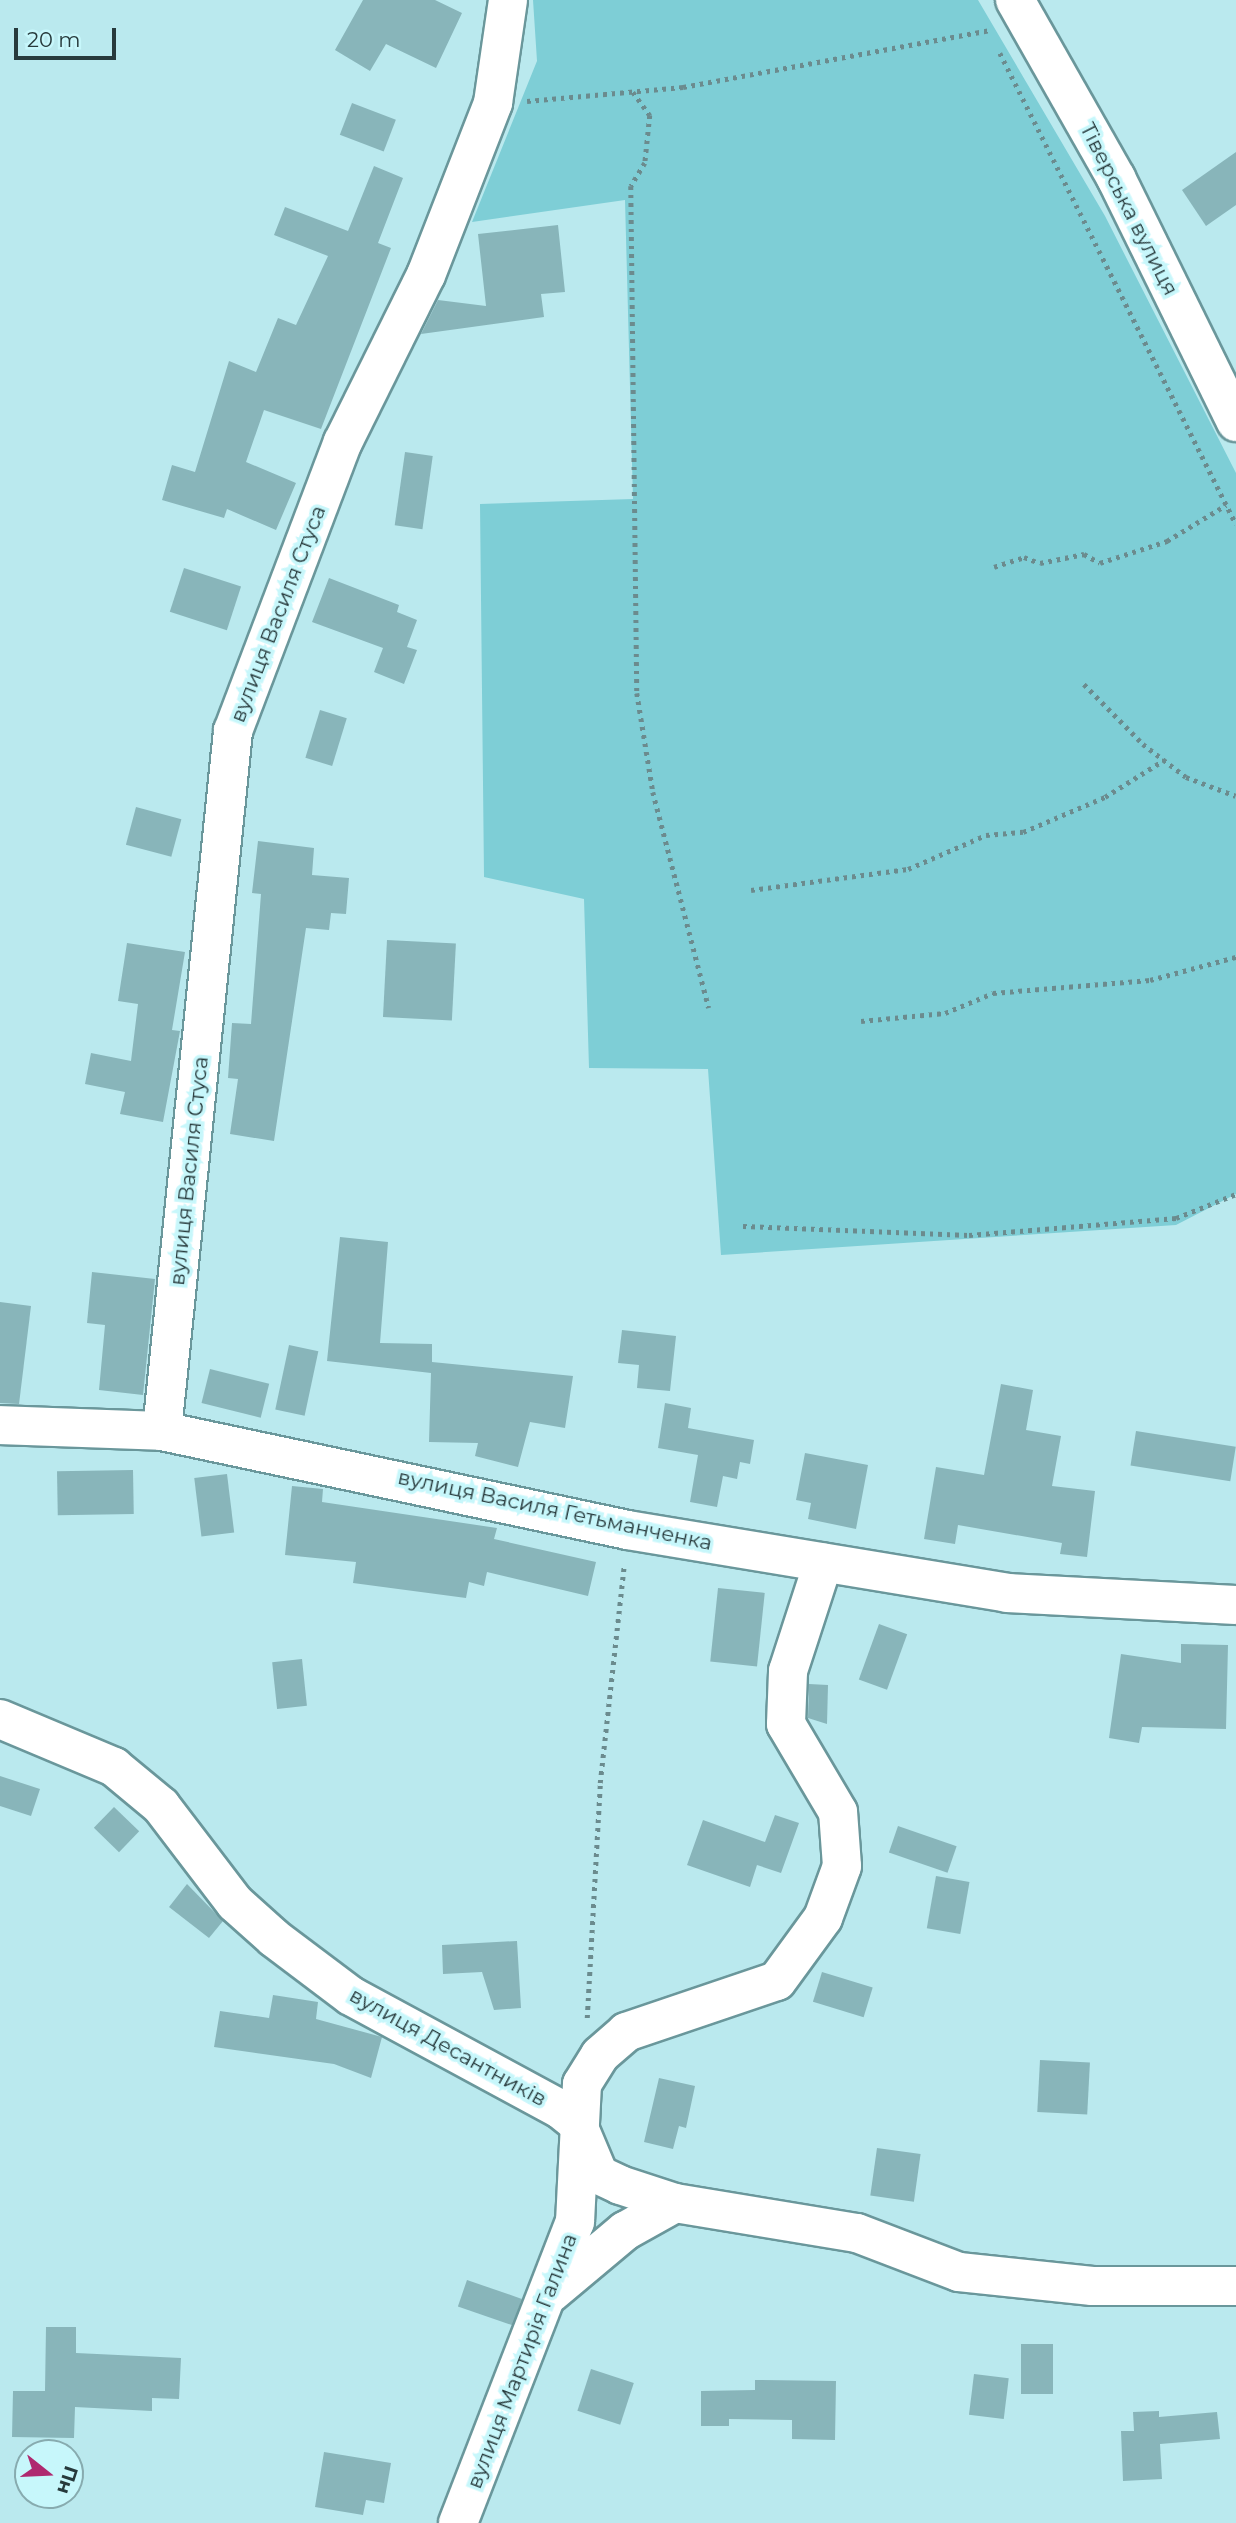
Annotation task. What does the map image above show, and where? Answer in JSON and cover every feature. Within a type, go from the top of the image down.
[{"type":"street","name":"вулиця Василя Стуса","points":[[162,1431],[233,731],[343,442],[426,275],[493,103],[509,0]]},
{"type":"street","name":"Тіверська вулиця","points":[[1021,11],[1116,178],[1236,422]]},
{"type":"street","name":"вулиця Василя Гетьманченка","points":[[0,1425],[162,1431],[628,1530],[1007,1593],[1236,1605]]},
{"type":"street","name":"вулиця Мартирія Галина","points":[[458,2523],[551,2293],[575,2222],[577,2123],[582,2084],[600,2054],[626,2032],[777,1981],[823,1919],[842,1866],[838,1812],[786,1724],[788,1671],[823,1563]]},
{"type":"street","name":"вулиця Десантників","points":[[0,1719],[114,1767],[161,1806],[235,1903],[274,1938],[351,1996],[508,2076],[577,2123]]},
{"type":"street","points":[[577,2123],[599,2175],[675,2203],[857,2233],[960,2272],[1092,2286],[1236,2286]]},
{"type":"street","points":[[551,2293],[625,2231],[675,2203]]},
{"type":"path","points":[[493,103],[634,92],[989,30],[1021,11]]},
{"type":"path","points":[[989,30],[1236,524]]},
{"type":"path","points":[[634,92],[650,115],[645,163],[631,186],[637,693],[653,792],[709,1008]]},
{"type":"path","points":[[994,567],[1024,557],[1040,562],[1084,554],[1100,563],[1167,541],[1226,505]]},
{"type":"path","points":[[1084,684],[1164,760],[1236,796]]},
{"type":"path","points":[[751,890],[908,869],[986,835],[1023,832],[1105,797],[1164,760]]},
{"type":"path","points":[[861,1021],[945,1013],[993,993],[1150,980],[1236,957]]},
{"type":"path","points":[[743,1226],[969,1235],[1177,1218],[1236,1194]]},
{"type":"path","points":[[586,2025],[600,1783],[628,1530]]},
{"type":"shaded area","points":[[533,0],[978,0],[1105,216],[1236,473],[1236,1194],[1176,1225],[721,1255],[708,1069],[589,1068],[584,899],[484,877],[480,504],[633,499],[625,200],[472,222],[537,61]]},
{"type":"building","points":[[363,0],[435,0],[462,13],[436,68],[386,44],[370,71],[335,50]]},
{"type":"building","points":[[352,103],[396,120],[384,152],[340,135]]},
{"type":"building","points":[[1236,152],[1236,205],[1206,226],[1182,190]]},
{"type":"building","points":[[374,166],[403,178],[378,243],[391,248],[321,429],[264,410],[246,462],[296,483],[276,530],[227,509],[224,518],[162,500],[172,465],[195,472],[229,361],[256,372],[278,318],[296,325],[328,256],[274,235],[285,207],[348,231]]},
{"type":"building","points":[[558,225],[565,292],[541,294],[544,317],[421,334],[438,300],[486,306],[478,234]]},
{"type":"building","points":[[405,452],[433,456],[422,529],[395,525]]},
{"type":"building","points":[[184,568],[241,587],[227,630],[170,612]]},
{"type":"building","points":[[329,578],[399,605],[397,612],[417,620],[407,647],[417,650],[404,684],[374,672],[383,648],[312,622]]},
{"type":"building","points":[[320,710],[347,718],[332,766],[305,758]]},
{"type":"building","points":[[136,807],[181,819],[171,857],[126,845]]},
{"type":"building","points":[[258,841],[314,848],[312,875],[349,878],[346,914],[331,913],[329,930],[306,928],[274,1141],[230,1134],[238,1079],[228,1078],[232,1023],[251,1024],[261,894],[252,893]]},
{"type":"building","points":[[387,940],[456,944],[452,1021],[383,1017]]},
{"type":"building","points":[[127,943],[185,952],[172,1030],[180,1031],[163,1122],[120,1114],[125,1092],[85,1084],[91,1053],[131,1061],[138,1004],[118,1001]]},
{"type":"building","points":[[340,1237],[388,1242],[380,1343],[432,1344],[432,1362],[573,1376],[565,1428],[530,1422],[518,1467],[475,1456],[478,1443],[429,1442],[431,1373],[327,1361]]},
{"type":"building","points":[[92,1272],[155,1279],[143,1395],[99,1390],[105,1325],[87,1323]]},
{"type":"building","points":[[0,1302],[31,1306],[19,1404],[0,1403]]},
{"type":"building","points":[[622,1330],[676,1336],[670,1391],[637,1388],[639,1365],[618,1363]]},
{"type":"building","points":[[289,1345],[318,1351],[305,1416],[275,1410]]},
{"type":"building","points":[[210,1369],[269,1384],[261,1418],[202,1403]]},
{"type":"building","points":[[1001,1384],[1033,1390],[1026,1430],[1061,1436],[1052,1486],[1095,1491],[1087,1557],[1060,1554],[1062,1543],[958,1525],[955,1544],[924,1539],[936,1467],[984,1475]]},
{"type":"building","points":[[665,1403],[691,1408],[688,1428],[754,1440],[750,1464],[740,1462],[737,1479],[723,1476],[717,1507],[690,1502],[698,1455],[658,1448]]},
{"type":"building","points":[[1136,1431],[1236,1447],[1230,1481],[1131,1466]]},
{"type":"building","points":[[805,1453],[868,1465],[856,1529],[808,1519],[811,1503],[796,1500]]},
{"type":"building","points":[[133,1470],[134,1514],[58,1515],[57,1471]]},
{"type":"building","points":[[227,1474],[234,1533],[201,1537],[194,1478]]},
{"type":"building","points":[[292,1486],[323,1489],[322,1502],[497,1528],[494,1539],[596,1562],[588,1596],[487,1572],[484,1586],[469,1582],[466,1598],[353,1583],[356,1562],[285,1555]]},
{"type":"building","points":[[718,1588],[765,1593],[757,1667],[710,1662]]},
{"type":"building","points":[[879,1624],[907,1634],[887,1690],[859,1679]]},
{"type":"building","points":[[1181,1644],[1228,1645],[1226,1729],[1142,1727],[1139,1743],[1109,1738],[1121,1654],[1181,1663]]},
{"type":"building","points":[[302,1659],[307,1706],[277,1709],[272,1662]]},
{"type":"building","points":[[809,1684],[828,1685],[827,1724],[808,1718]]},
{"type":"building","points":[[0,1776],[40,1789],[31,1816],[0,1806]]},
{"type":"building","points":[[114,1807],[139,1831],[119,1852],[94,1828]]},
{"type":"building","points":[[775,1815],[799,1823],[781,1873],[757,1865],[750,1887],[687,1865],[703,1820],[765,1842]]},
{"type":"building","points":[[898,1826],[957,1846],[948,1873],[889,1852]]},
{"type":"building","points":[[936,1876],[969,1882],[960,1934],[927,1928]]},
{"type":"building","points":[[187,1884],[223,1921],[209,1938],[169,1907]]},
{"type":"building","points":[[517,1941],[521,2008],[494,2010],[482,1972],[443,1974],[442,1945]]},
{"type":"building","points":[[822,1972],[873,1987],[864,2017],[813,2002]]},
{"type":"building","points":[[273,1995],[318,2002],[316,2019],[382,2037],[371,2078],[334,2064],[214,2047],[220,2011],[269,2018]]},
{"type":"building","points":[[1040,2060],[1090,2063],[1087,2115],[1037,2112]]},
{"type":"building","points":[[659,2078],[695,2086],[686,2128],[679,2126],[673,2149],[644,2142]]},
{"type":"building","points":[[877,2148],[921,2154],[914,2202],[870,2196]]},
{"type":"building","points":[[467,2280],[522,2299],[513,2325],[458,2306]]},
{"type":"building","points":[[46,2327],[76,2327],[76,2353],[181,2358],[179,2399],[152,2398],[152,2411],[75,2407],[74,2438],[12,2437],[13,2391],[45,2391]]},
{"type":"building","points":[[1021,2344],[1053,2344],[1053,2394],[1021,2394]]},
{"type":"building","points":[[591,2369],[634,2383],[620,2425],[577,2411]]},
{"type":"building","points":[[974,2374],[1009,2378],[1004,2419],[969,2415]]},
{"type":"building","points":[[755,2380],[836,2381],[835,2440],[792,2439],[792,2420],[729,2419],[729,2426],[701,2426],[701,2391],[755,2390]]},
{"type":"building","points":[[1159,2411],[1159,2417],[1217,2412],[1220,2439],[1160,2444],[1162,2479],[1123,2481],[1121,2431],[1134,2431],[1133,2412]]},
{"type":"building","points":[[324,2452],[391,2463],[384,2503],[366,2500],[363,2515],[315,2507]]}]
